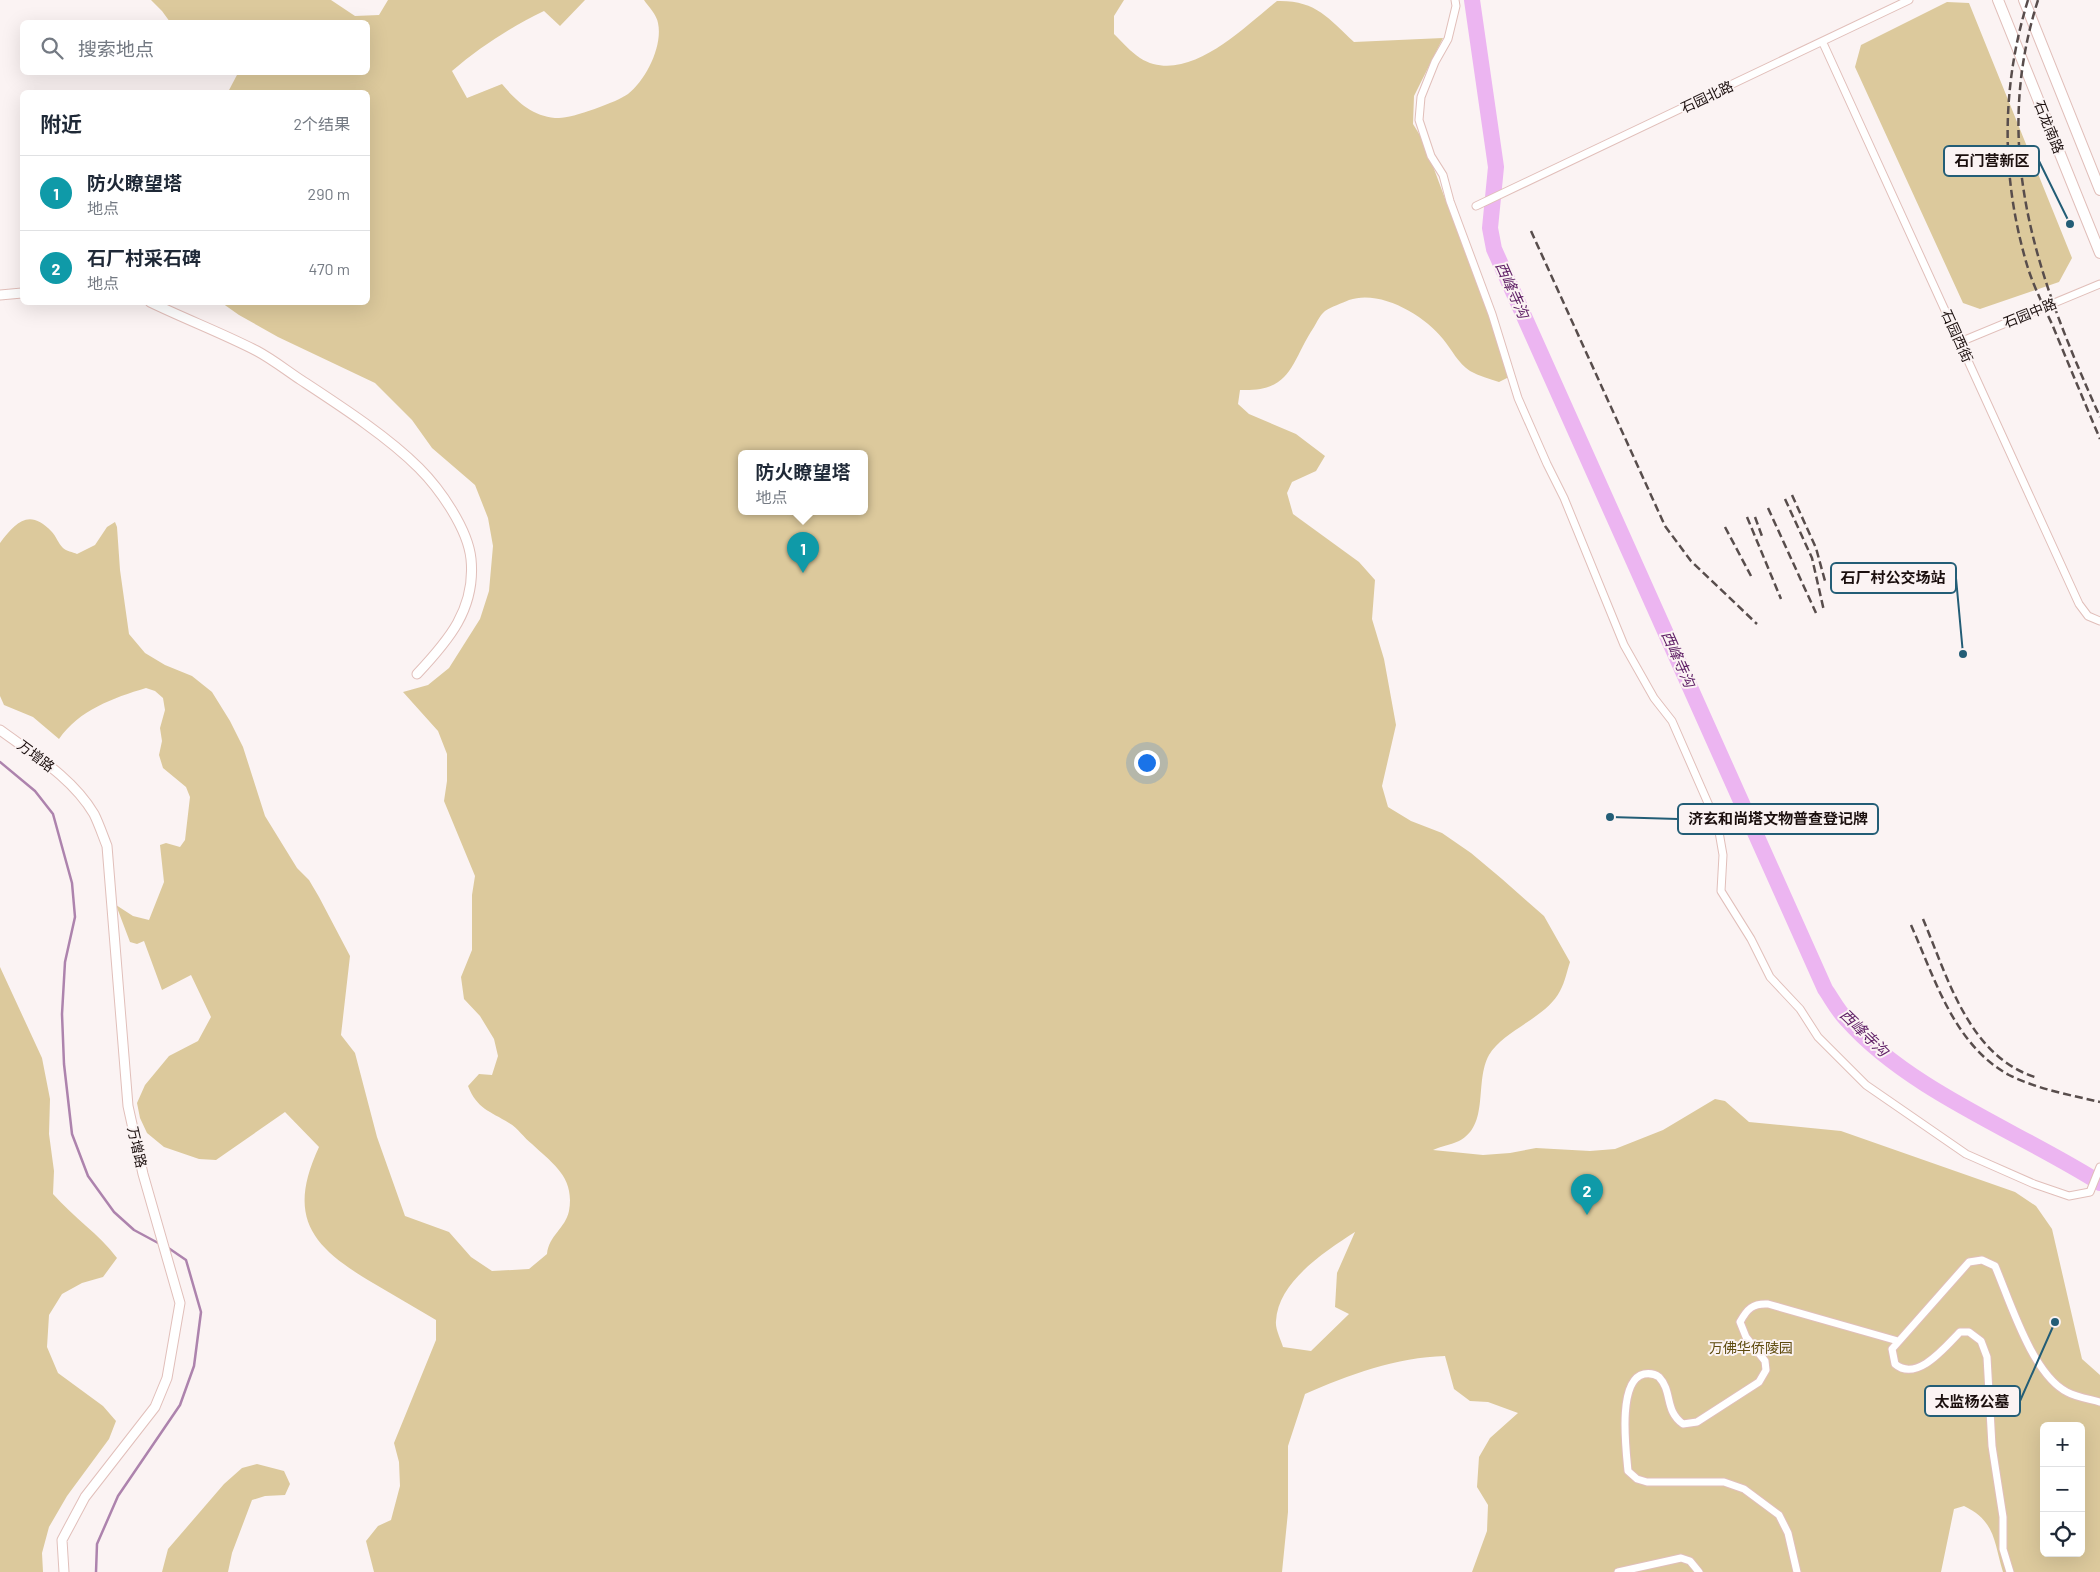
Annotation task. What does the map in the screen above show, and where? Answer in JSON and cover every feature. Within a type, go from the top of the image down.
[{"type":"main road","name":"石龙南路","points":[[1998,0],[2100,253]]},
{"type":"main road","name":"石龙南路","points":[[2024,0],[2100,190]]},
{"type":"street","points":[[1454,0],[1456,6],[1448,39],[1435,62],[1421,97],[1419,120],[1431,156],[1443,175],[1448,189],[1450,201],[1492,314],[1518,398],[1546,464],[1564,498],[1624,645],[1650,692],[1672,721],[1718,826],[1723,855],[1721,891],[1751,939],[1770,977],[1800,1008],[1818,1037],[1866,1085],[1966,1154],[2034,1184],[2069,1196],[2090,1192],[2100,1167]]},
{"type":"street","name":"石园北路","points":[[1476,206],[1823,43],[1910,0]]},
{"type":"street","name":"石园西街","points":[[1823,43],[2079,604],[2088,616],[2100,621]]},
{"type":"street","name":"石园中路","points":[[1960,342],[2100,284]]},
{"type":"street","points":[[0,295],[20,293]]},
{"type":"street","points":[[156,305],[258,352],[325,396],[419,468],[444,498],[462,531],[471,559],[469,591],[462,618],[445,644],[417,674]]},
{"type":"street","name":"万增路","points":[[0,730],[50,766],[78,792],[95,816],[107,846],[128,1106],[143,1174],[180,1303],[167,1378],[155,1407],[85,1497],[76,1512],[62,1540],[64,1572]]},
{"type":"street","points":[[2010,1572],[2003,1549],[2003,1517],[1992,1446],[1987,1357],[1980,1341],[1969,1332],[1960,1332],[1932,1360],[1908,1369],[1899,1368],[1894,1364],[1892,1349],[1970,1262],[1982,1260],[1995,1266],[2033,1357],[2047,1375],[2066,1392],[2100,1402]]},
{"type":"street","points":[[1797,1572],[1788,1533],[1779,1515],[1744,1489],[1724,1482],[1648,1482],[1637,1479],[1628,1471],[1626,1445],[1629,1386],[1641,1375],[1650,1373],[1658,1376],[1665,1386],[1669,1407],[1675,1418],[1683,1424],[1698,1422],[1758,1382],[1766,1370],[1765,1361],[1746,1338],[1740,1322],[1747,1310],[1759,1303],[1898,1341]]},
{"type":"street","points":[[1618,1572],[1681,1558],[1690,1561],[1699,1572]]},
{"type":"green space","name":"万佛华侨陵园","points":[[151,0],[331,0],[355,16],[379,15],[388,0],[585,0],[560,26],[544,11],[496,38],[452,71],[467,98],[502,84],[513,96],[534,112],[559,118],[584,113],[615,101],[628,94],[641,80],[652,62],[659,32],[656,17],[644,0],[1124,0],[1114,16],[1114,34],[1140,58],[1158,65],[1176,65],[1195,60],[1231,39],[1277,1],[1290,1],[1312,7],[1328,18],[1354,42],[1443,38],[1414,96],[1413,124],[1424,142],[1511,376],[1499,382],[1470,371],[1425,321],[1400,306],[1387,301],[1361,298],[1349,300],[1325,311],[1288,373],[1271,386],[1240,390],[1238,404],[1249,414],[1296,434],[1325,456],[1316,471],[1292,482],[1287,493],[1293,514],[1359,562],[1375,580],[1372,619],[1384,659],[1396,725],[1382,786],[1388,807],[1411,821],[1442,833],[1471,853],[1502,879],[1544,916],[1570,962],[1562,988],[1554,1000],[1535,1017],[1504,1038],[1489,1055],[1482,1078],[1478,1114],[1475,1125],[1469,1134],[1459,1141],[1433,1150],[1483,1155],[1510,1153],[1536,1148],[1590,1151],[1615,1149],[1663,1130],[1715,1099],[1725,1101],[1749,1122],[1841,1131],[2015,1192],[2036,1206],[2052,1229],[2082,1359],[2100,1375],[2100,1572],[2003,1572],[1995,1542],[1988,1526],[1974,1512],[1964,1506],[1954,1509],[1941,1572],[1472,1572],[1487,1531],[1488,1505],[1477,1487],[1479,1457],[1490,1438],[1518,1413],[1488,1402],[1470,1401],[1454,1389],[1445,1356],[1391,1363],[1338,1380],[1305,1394],[1288,1446],[1288,1512],[1282,1572],[374,1572],[366,1541],[378,1526],[391,1520],[400,1486],[399,1462],[394,1443],[436,1340],[436,1320],[352,1270],[334,1257],[320,1243],[311,1228],[306,1212],[305,1193],[309,1172],[319,1147],[285,1112],[216,1160],[199,1159],[164,1147],[147,1133],[140,1118],[137,1103],[145,1085],[169,1056],[198,1041],[211,1017],[191,975],[162,990],[144,941],[137,944],[130,942],[116,905],[133,916],[149,920],[164,882],[160,845],[166,843],[180,847],[185,840],[190,797],[186,787],[163,768],[159,755],[162,741],[160,728],[165,710],[163,698],[155,691],[146,688],[121,696],[98,706],[76,720],[59,739],[33,717],[4,705],[0,696],[0,543],[17,524],[29,519],[36,520],[44,524],[63,548],[77,554],[95,545],[107,527],[115,522],[129,634],[145,653],[165,665],[192,676],[212,692],[243,747],[265,816],[297,868],[309,880],[350,956],[341,1035],[355,1053],[377,1137],[405,1216],[449,1232],[471,1257],[492,1271],[529,1269],[547,1254],[548,1247],[567,1217],[570,1199],[569,1189],[561,1172],[555,1165],[512,1125],[480,1105],[468,1086],[479,1074],[492,1075],[498,1056],[494,1039],[480,1016],[464,999],[461,977],[472,950],[472,895],[475,876],[444,801],[447,781],[447,754],[438,731],[403,692],[428,685],[449,668],[480,619],[489,591],[493,546],[488,518],[475,485],[432,448],[412,420],[375,383],[278,337],[225,305],[370,305],[370,90],[229,90],[237,75],[370,75],[370,20],[169,20]],"holes":[[[1355,1232],[1337,1273],[1335,1307],[1349,1314],[1311,1351],[1283,1347],[1277,1331],[1276,1321],[1285,1293],[1305,1269]]]},
{"type":"green space","points":[[1947,2],[1969,3],[2072,258],[2059,282],[1980,309],[1963,303],[1855,67],[1861,45]]},
{"type":"green space","points":[[0,967],[42,1058],[50,1099],[49,1134],[54,1171],[53,1194],[117,1258],[103,1277],[82,1283],[62,1294],[49,1315],[47,1347],[58,1373],[103,1406],[116,1421],[109,1439],[67,1496],[49,1527],[42,1553],[43,1572],[0,1572]]},
{"type":"green space","points":[[257,1464],[284,1471],[290,1484],[285,1495],[265,1496],[252,1500],[232,1553],[228,1572],[162,1572],[168,1549],[224,1484],[242,1468]]},
{"type":"waterway","name":"西峰寺沟","points":[[1472,0],[1496,167],[1490,228],[1494,249],[1825,989],[1847,1020],[1873,1045],[1902,1068],[1967,1109],[2069,1164],[2100,1183]]},
{"type":"waterway","points":[[0,762],[35,791],[53,814],[72,883],[75,917],[65,962],[62,1014],[64,1064],[72,1134],[88,1176],[114,1212],[134,1230],[160,1244]]},
{"type":"waterway","points":[[96,1572],[97,1544],[118,1496],[180,1405],[194,1366],[201,1312],[186,1260],[167,1247]]},
{"type":"railway","points":[[2028,0],[2019,33],[2009,99],[2008,132],[2012,199],[2018,232],[2029,272],[2100,439]]},
{"type":"railway","points":[[2038,0],[2024,56],[2019,109],[2020,162],[2028,213],[2040,264],[2057,315],[2100,417]]},
{"type":"railway","points":[[1531,231],[1665,526],[1691,561],[1757,624]]},
{"type":"railway","points":[[1792,495],[1816,548],[1825,581]]},
{"type":"railway","points":[[1785,499],[1812,558],[1824,611]]},
{"type":"railway","points":[[1768,508],[1816,613]]},
{"type":"railway","points":[[1747,517],[1781,599]]},
{"type":"railway","points":[[1755,517],[1763,539]]},
{"type":"railway","points":[[1725,527],[1751,576]]},
{"type":"railway","points":[[1923,919],[1952,990],[1978,1034],[1994,1053],[2014,1068],[2038,1078]]},
{"type":"railway","points":[[1911,925],[1948,1009],[1960,1029],[1990,1062],[2009,1075],[2031,1084],[2100,1102]]},
{"type":"place","name":"石门营新区","points":[[2070,224]]},
{"type":"place","name":"防火瞭望塔","points":[[803,573]]},
{"type":"place","name":"石厂村公交场站","points":[[1963,654]]},
{"type":"place","name":"济玄和尚塔文物普查登记牌","points":[[1610,817]]},
{"type":"place","name":"石厂村采石碑","points":[[1587,1215]]},
{"type":"place","name":"太监杨公墓","points":[[2055,1322]]}]
